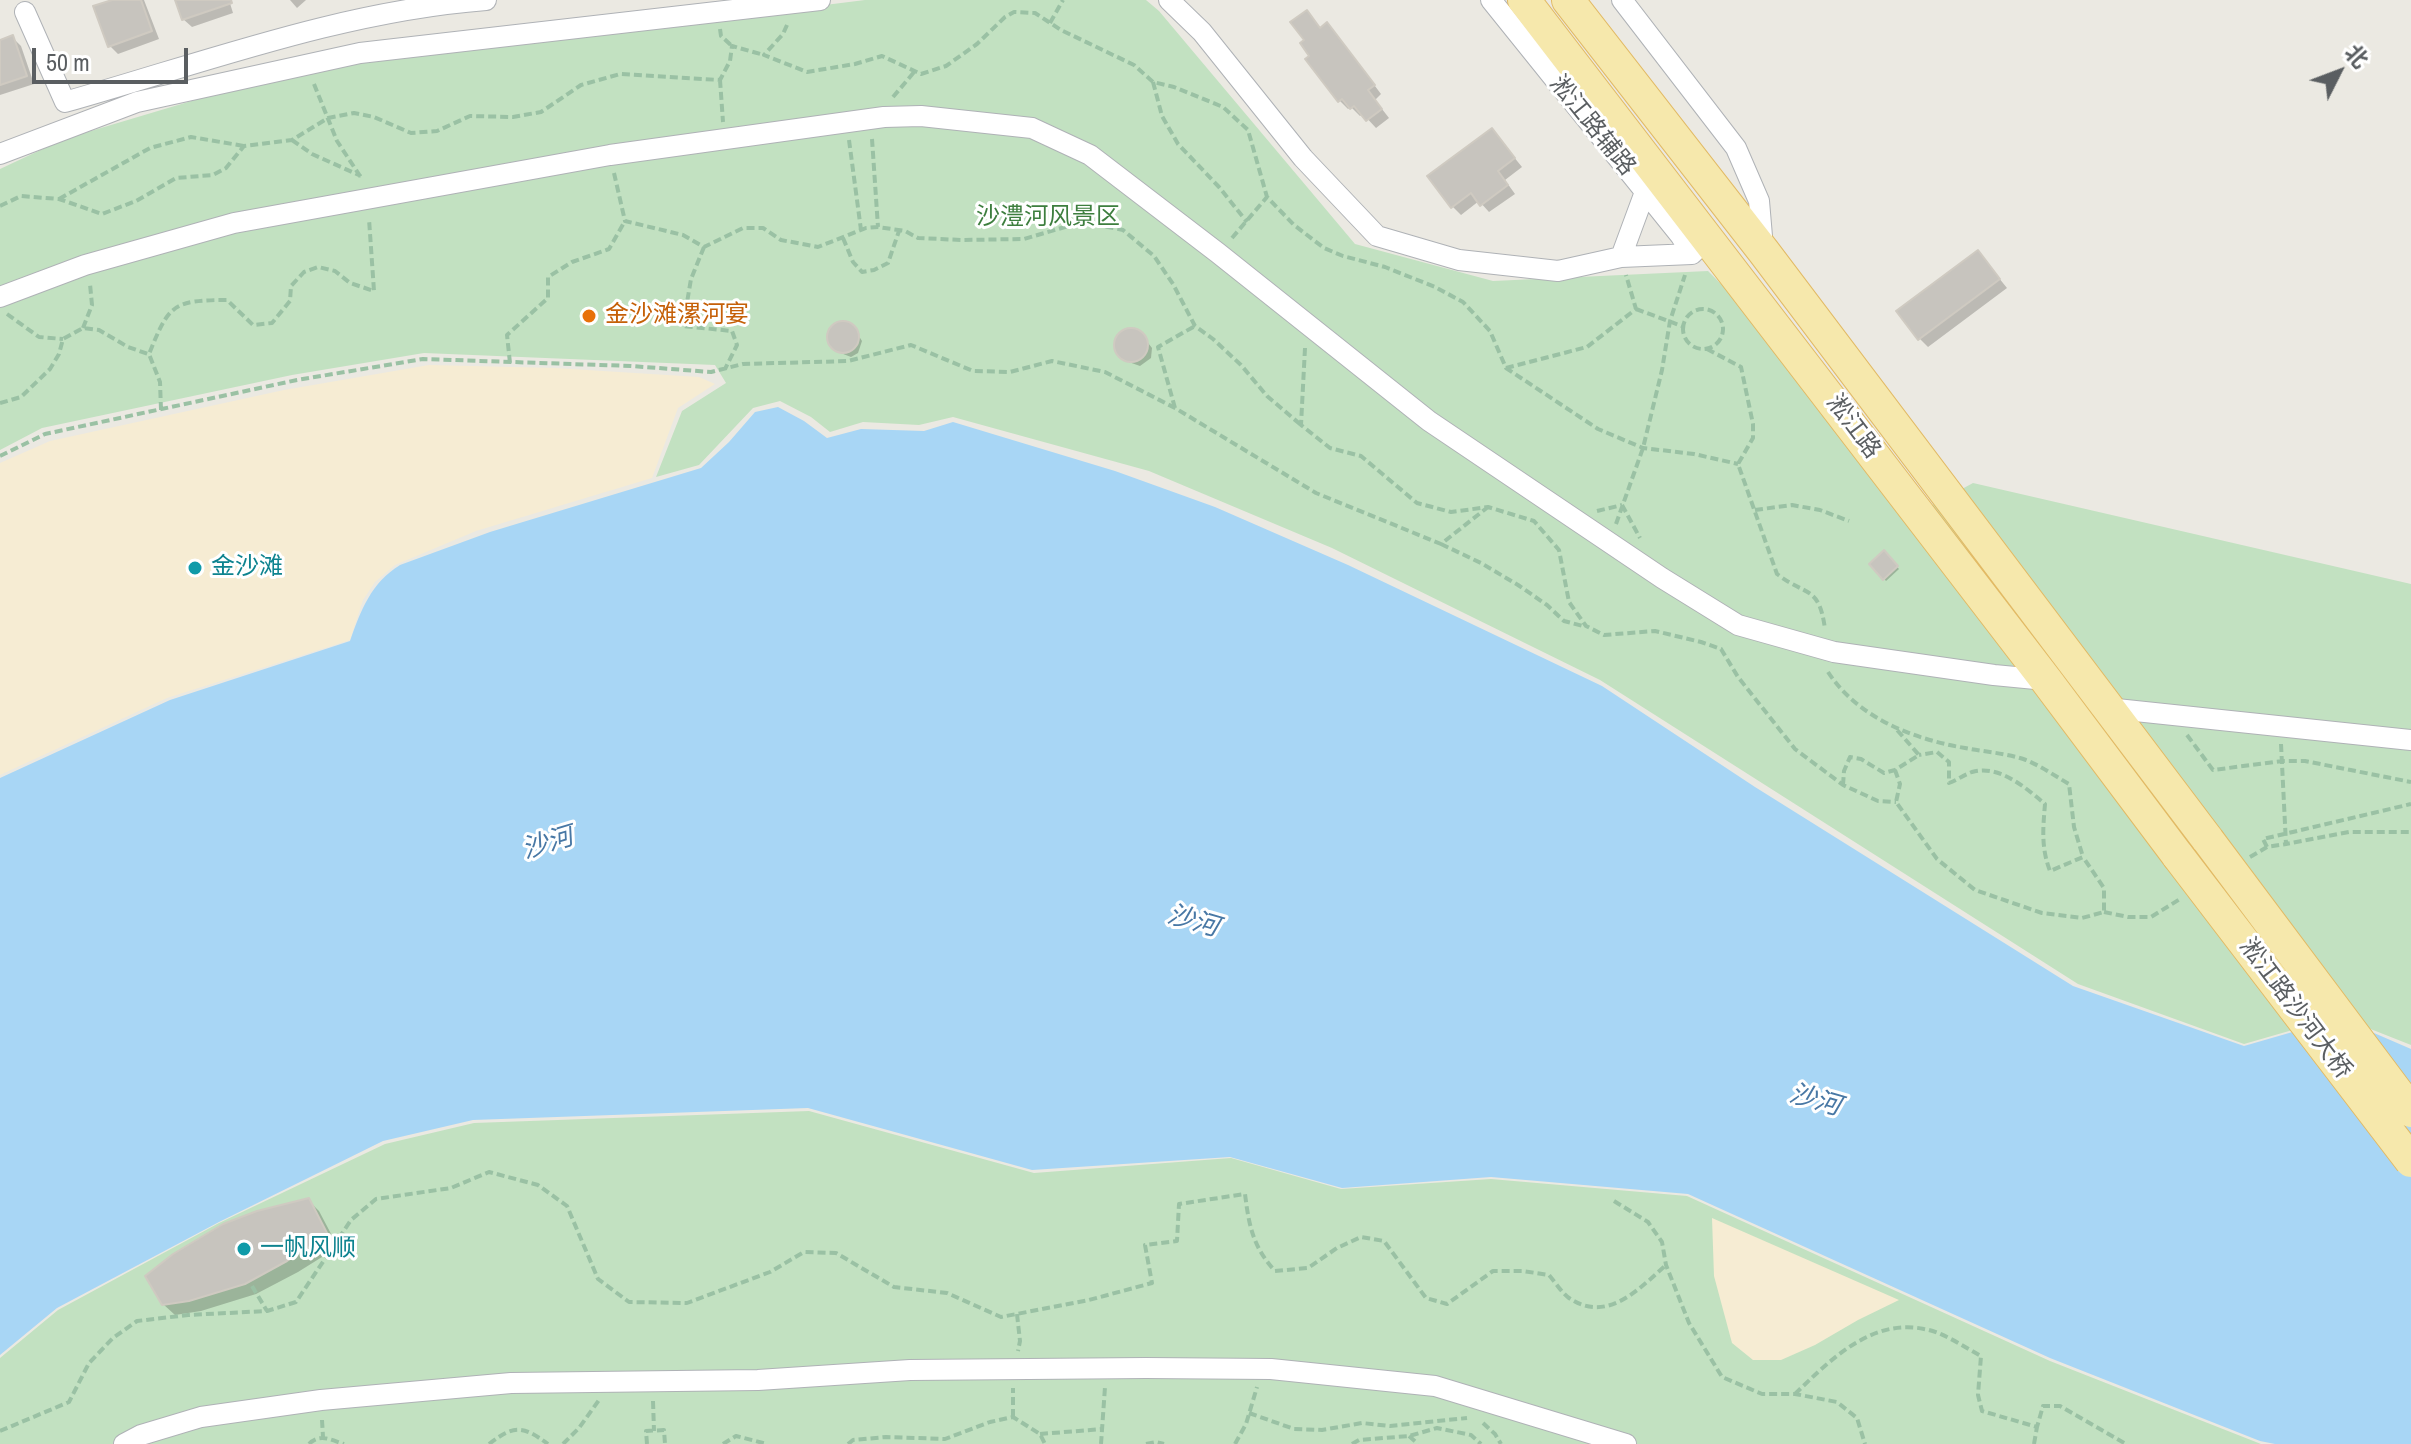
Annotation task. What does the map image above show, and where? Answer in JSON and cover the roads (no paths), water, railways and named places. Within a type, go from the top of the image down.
[{"type":"main road","name":"淞江路","points":[[1524,0],[1654,186],[2046,680],[2178,856]]},
{"type":"main road","name":"淞江路","points":[[1568,0],[1764,252],[2208,840]]},
{"type":"main road","name":"淞江路沙河大桥","points":[[2208,840],[2411,1111]]},
{"type":"main road","name":"淞江路沙河大桥","points":[[2178,856],[2411,1161]]},
{"type":"street","points":[[25,12],[65,102],[326,26],[438,4],[486,0]]},
{"type":"street","points":[[0,154],[137,102],[376,51],[820,0]]},
{"type":"street","points":[[1169,0],[1202,32],[1303,158],[1377,236],[1459,260],[1558,271],[1621,257],[1700,246]]},
{"type":"street","name":"淞江路辅路","points":[[1491,0],[1654,186]]},
{"type":"street","points":[[1622,0],[1736,148],[1759,201],[1764,252]]},
{"type":"street","points":[[0,297],[85,265],[234,223],[610,155],[876,118],[921,116],[1032,128],[1090,155],[1429,421],[1662,578],[1738,625],[1823,649],[2046,680]]},
{"type":"street","points":[[1621,257],[1654,186]]},
{"type":"street","points":[[2107,708],[2411,740]]},
{"type":"street","points":[[124,1444],[141,1435],[201,1417],[321,1400],[511,1383],[758,1380],[910,1370],[1106,1368],[1260,1369],[1435,1386],[1626,1444]]},
{"type":"water","name":"沙河","points":[[778,407],[827,438],[861,429],[924,431],[953,422],[1115,471],[1215,507],[1348,565],[1602,686],[1755,787],[2073,986],[2244,1046],[2296,1031],[2374,1033],[2411,1049],[2411,1444],[2275,1444],[2260,1441],[2050,1358],[1688,1194],[1491,1177],[1342,1188],[1230,1157],[1032,1170],[808,1108],[473,1120],[383,1141],[219,1222],[57,1308],[0,1355],[0,778],[170,700],[350,641],[374,589],[400,565],[490,532],[701,468],[755,412]]},
{"type":"place","name":"金沙滩漯河宴","points":[[589,316]]},
{"type":"place","name":"金沙滩","points":[[195,568]]},
{"type":"place","name":"一帆风顺","points":[[244,1249]]},
{"type":"park label","name":"沙澧河风景区","points":[[1048,218]]}]
